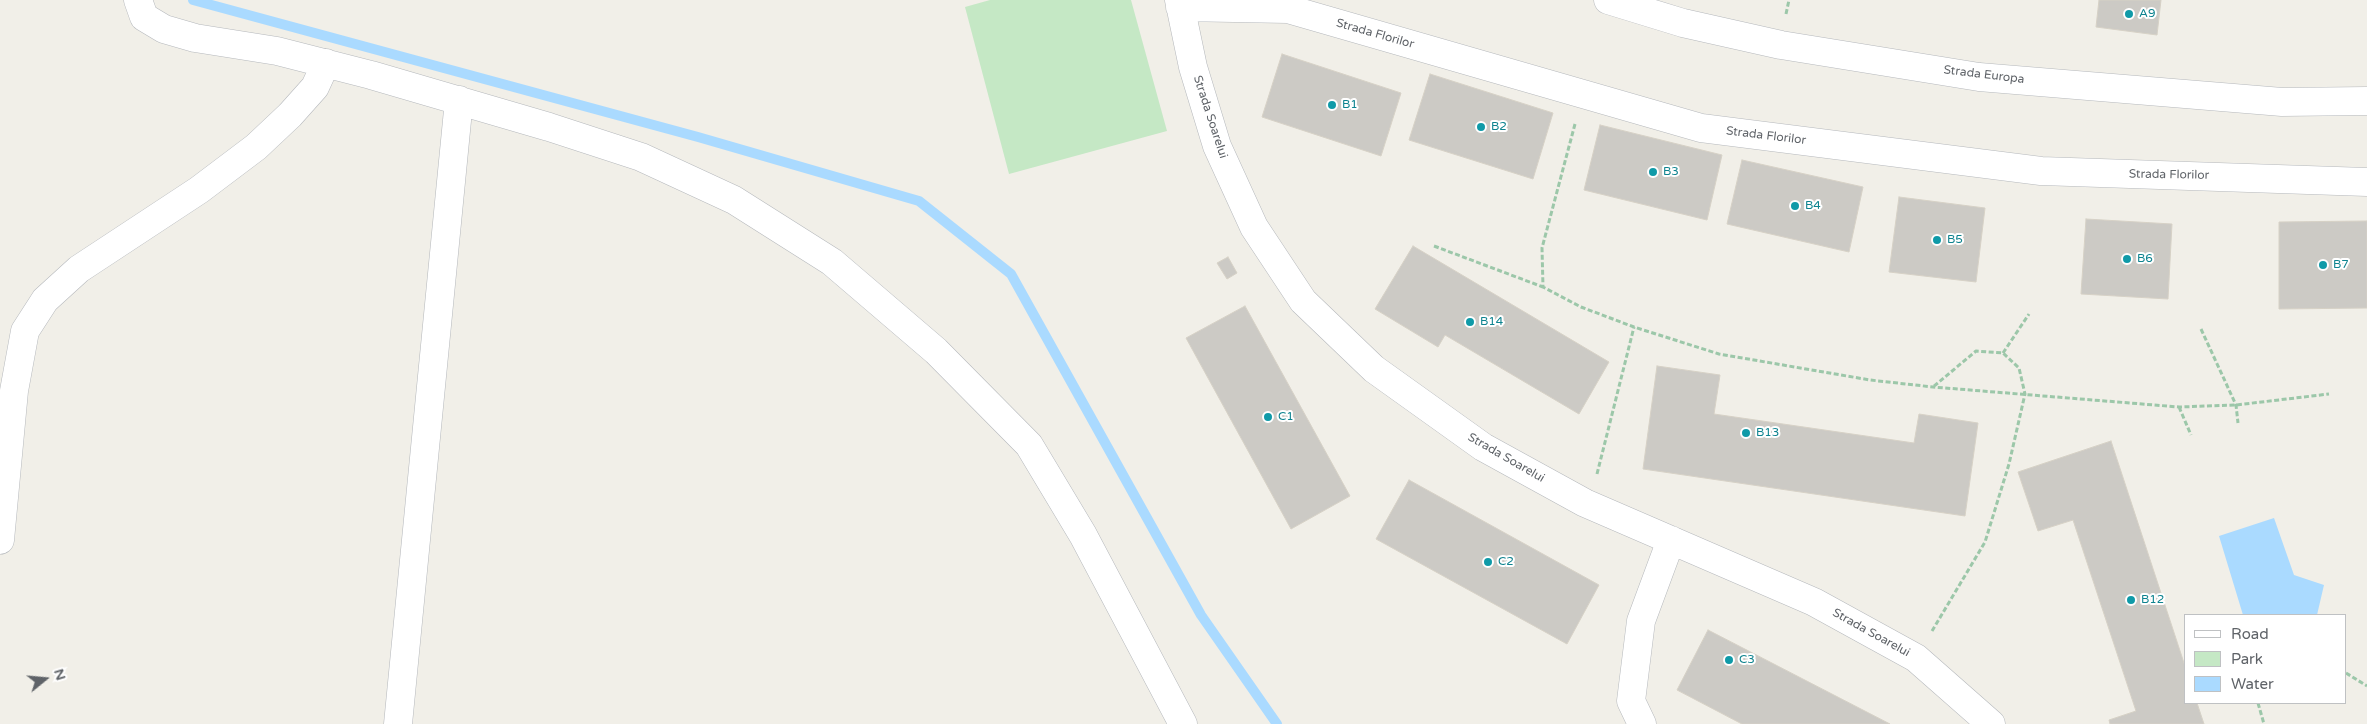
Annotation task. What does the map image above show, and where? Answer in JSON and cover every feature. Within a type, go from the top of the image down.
[{"type":"street","points":[[138,0],[144,17],[164,29],[195,38],[278,51],[326,63],[459,100],[641,157],[734,200],[832,262],[936,351],[1029,445],[1083,535],[1183,724]]},
{"type":"street","name":"Strada Europa","points":[[1608,0],[1683,23],[1781,45],[1979,77],[2282,102],[2367,101]]},
{"type":"street","name":"Strada Florilor","points":[[1180,4],[1288,9],[1701,128],[2040,172],[2367,182]]},
{"type":"street","name":"Strada Soarelui","points":[[1180,4],[1193,67],[1217,146],[1254,227],[1303,301],[1374,369],[1475,442],[1585,503],[1814,602],[1916,658],[1991,724]]},
{"type":"street","points":[[0,540],[14,391],[25,331],[45,300],[79,269],[199,190],[256,147],[290,115],[315,86],[326,63]]},
{"type":"street","points":[[398,724],[459,100]]},
{"type":"street","points":[[1642,724],[1631,701],[1641,621],[1671,540]]},
{"type":"path","points":[[1543,287],[1542,248],[1581,94]]},
{"type":"path","points":[[1434,246],[1543,287],[1581,307],[1634,327],[1719,354],[1870,380],[1933,388],[2179,407],[2236,404],[2329,394]]},
{"type":"path","points":[[2003,353],[2029,314]]},
{"type":"path","points":[[1585,503],[1597,475],[1634,327]]},
{"type":"path","points":[[2202,329],[2236,404],[2238,423]]},
{"type":"path","points":[[1916,658],[1985,542],[2009,464],[2025,394],[2019,368],[2003,353],[1976,351],[1933,388]]},
{"type":"path","points":[[2179,407],[2191,435]]},
{"type":"path","points":[[2347,674],[2367,686]]},
{"type":"path","points":[[2258,704],[2264,724]]},
{"type":"green space","points":[[990,0],[1131,0],[1167,131],[1009,174],[965,7]]},
{"type":"water","points":[[2274,518],[2294,575],[2324,585],[2317,614],[2243,614],[2219,536]]},
{"type":"building","name":"A9","points":[[2099,0],[2161,0],[2157,35],[2096,27]]},
{"type":"building","name":"B1","points":[[1282,54],[1401,93],[1381,156],[1262,117]]},
{"type":"building","name":"B2","points":[[1430,74],[1553,113],[1533,179],[1409,140]]},
{"type":"building","name":"B3","points":[[1600,125],[1722,155],[1707,220],[1584,190]]},
{"type":"building","name":"B4","points":[[1742,160],[1863,187],[1849,252],[1727,224]]},
{"type":"building","name":"B5","points":[[1899,197],[1985,208],[1976,282],[1889,272]]},
{"type":"building","name":"B6","points":[[2086,219],[2172,224],[2168,299],[2081,294]]},
{"type":"building","name":"B7","points":[[2367,221],[2367,308],[2279,309],[2279,222]]},
{"type":"building","name":"B14","points":[[1413,246],[1609,362],[1579,414],[1445,335],[1438,347],[1375,309]]},
{"type":"building","points":[[1228,257],[1237,273],[1227,279],[1217,263]]},
{"type":"building","name":"C1","points":[[1245,306],[1350,496],[1291,529],[1186,338]]},
{"type":"building","name":"B13","points":[[1657,366],[1720,375],[1714,414],[1914,443],[1919,414],[1978,423],[1965,516],[1643,469]]},
{"type":"building","name":"B12","points":[[2111,441],[2184,663],[2184,704],[2197,704],[2204,724],[2110,724],[2109,720],[2136,711],[2073,520],[2038,531],[2018,472]]},
{"type":"building","name":"C2","points":[[1409,480],[1599,585],[1567,644],[1376,539]]},
{"type":"building","name":"C3","points":[[1708,630],[1890,724],[1742,724],[1677,690]]},
{"type":"waterway","points":[[193,0],[698,137],[919,201],[1011,274],[1201,615],[1277,724]]},
{"type":"place","name":"A9","points":[[2129,14]]},
{"type":"place","name":"B1","points":[[1332,105]]},
{"type":"place","name":"B2","points":[[1481,127]]},
{"type":"place","name":"B3","points":[[1653,172]]},
{"type":"place","name":"B4","points":[[1795,206]]},
{"type":"place","name":"B5","points":[[1937,240]]},
{"type":"place","name":"B6","points":[[2127,259]]},
{"type":"place","name":"B7","points":[[2323,265]]},
{"type":"place","name":"B14","points":[[1470,322]]},
{"type":"place","name":"C1","points":[[1268,417]]},
{"type":"place","name":"B13","points":[[1746,433]]},
{"type":"place","name":"C2","points":[[1488,562]]},
{"type":"place","name":"B12","points":[[2131,600]]},
{"type":"place","name":"C3","points":[[1729,660]]}]
